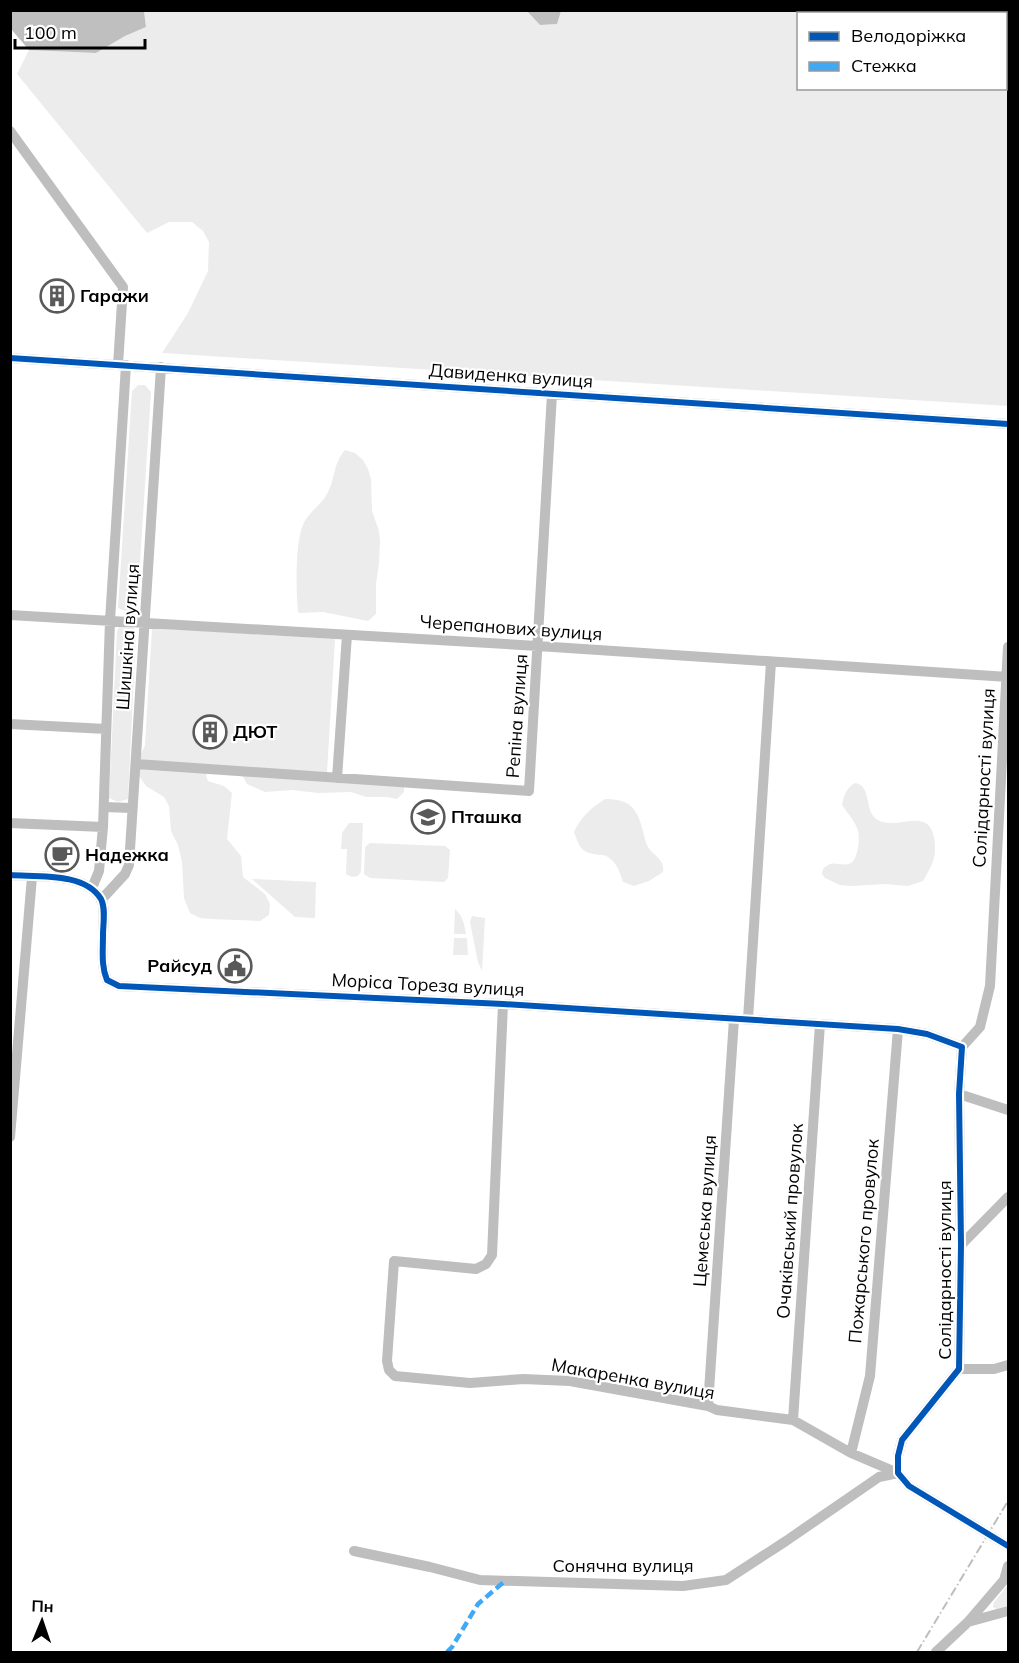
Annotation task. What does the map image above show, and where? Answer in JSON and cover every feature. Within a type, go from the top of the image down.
[{"type":"street","points":[[10,131],[123,287],[122,365],[103,827],[99,871],[92,888]]},
{"type":"street","name":"Давиденка вулиця","points":[[10,358],[1008,424]]},
{"type":"street","name":"Шишкiна вулиця","points":[[101,900],[125,874],[129,865],[161,367]]},
{"type":"street","name":"Репiна вулиця","points":[[136,764],[529,791],[552,394]]},
{"type":"street","name":"Черепанових вулиця","points":[[10,615],[538,646],[1007,677]]},
{"type":"street","points":[[337,778],[347,635]]},
{"type":"street","name":"Солідарності вулиця","points":[[898,1473],[898,1456],[902,1440],[959,1369],[961,1245],[959,1094],[962,1047],[980,1027],[990,986],[1008,647]]},
{"type":"street","points":[[748,1019],[771,662]]},
{"type":"street","points":[[10,724],[106,729]]},
{"type":"street","points":[[104,807],[132,808]]},
{"type":"street","points":[[10,824],[103,827]]},
{"type":"street","points":[[10,875],[74,879],[92,888],[101,900]]},
{"type":"street","points":[[10,1137],[32,877]]},
{"type":"street","name":"Моріса Тореза вулиця","points":[[101,900],[104,910],[102,970],[107,980],[119,986],[503,1004],[898,1029],[927,1034],[962,1047]]},
{"type":"street","name":"Макаренка вулиця","points":[[503,1004],[492,1255],[486,1264],[476,1269],[394,1261],[388,1370],[395,1376],[470,1383],[523,1379],[570,1381],[708,1406],[717,1410],[793,1420],[851,1453],[898,1473]]},
{"type":"street","name":"Цемеська вулиця","points":[[708,1406],[734,1018]]},
{"type":"street","name":"Очакiвський провулок","points":[[793,1420],[820,1024]]},
{"type":"street","name":"Пожарського провулок","points":[[851,1453],[870,1376],[898,1029]]},
{"type":"street","points":[[959,1094],[1008,1110]]},
{"type":"street","points":[[961,1245],[1008,1197]]},
{"type":"street","points":[[959,1369],[994,1369],[1008,1365]]},
{"type":"street","points":[[898,1473],[909,1486],[1008,1546]]},
{"type":"street","name":"Сонячна вулиця","points":[[354,1551],[480,1580],[683,1586],[726,1580],[879,1476],[898,1473]]},
{"type":"street","points":[[936,1653],[968,1622],[1006,1579],[1008,1566]]},
{"type":"street","points":[[968,1622],[1008,1611]]},
{"type":"shaded area","points":[[527,10],[540,25],[557,24],[561,10],[1008,11],[1008,406],[162,353],[188,313],[208,271],[209,242],[203,231],[192,222],[169,222],[147,233],[17,74],[29,50],[96,53],[146,27],[144,11]]},
{"type":"shaded area","points":[[10,11],[144,11],[146,27],[96,53],[29,50],[11,29]]},
{"type":"shaded area","points":[[527,11],[561,11],[557,24],[540,25]]},
{"type":"shaded area","points":[[138,385],[145,385],[151,392],[137,609],[128,612],[118,608],[132,391]]},
{"type":"shaded area","points":[[345,450],[355,453],[368,469],[371,479],[372,511],[379,531],[376,614],[368,621],[323,612],[298,612],[297,567],[300,533],[305,520],[328,492],[338,461]]},
{"type":"shaded area","points":[[120,626],[133,627],[136,632],[128,799],[118,802],[109,798],[117,631]]},
{"type":"shaded area","points":[[152,628],[335,639],[327,772],[311,771],[355,781],[388,776],[404,787],[404,792],[397,799],[366,797],[351,792],[318,793],[292,790],[265,792],[247,784],[239,770],[211,766],[206,776],[208,781],[224,786],[232,793],[227,839],[241,856],[243,877],[265,894],[270,904],[269,915],[260,921],[200,918],[190,913],[184,898],[182,862],[178,845],[171,831],[169,806],[164,797],[146,786],[138,774],[137,763],[145,745]]},
{"type":"shaded area","points":[[855,783],[864,789],[873,816],[878,820],[885,823],[918,821],[931,828],[935,844],[934,855],[932,865],[923,881],[908,886],[885,884],[851,886],[840,885],[825,878],[822,874],[823,869],[831,864],[851,863],[857,853],[858,831],[842,805],[847,790]]},
{"type":"shaded area","points":[[605,799],[626,803],[635,811],[647,845],[662,863],[663,872],[649,881],[634,886],[623,882],[616,865],[608,857],[589,853],[580,846],[574,832],[587,813]]},
{"type":"shaded area","points":[[349,823],[363,823],[361,872],[358,876],[352,877],[346,874],[347,849],[341,849],[342,833]]},
{"type":"shaded area","points":[[370,843],[445,846],[450,850],[448,878],[444,882],[370,878],[364,874],[365,847]]},
{"type":"shaded area","points":[[252,879],[316,882],[315,918],[295,917]]},
{"type":"shaded area","points":[[455,909],[461,917],[466,934],[454,934]]},
{"type":"shaded area","points":[[472,916],[485,918],[482,971],[470,922]]},
{"type":"shaded area","points":[[454,938],[467,938],[468,955],[453,955]]},
{"type":"shaded area","points":[[1008,1585],[1008,1605],[996,1609],[993,1607],[994,1602]]},
{"type":"railway","points":[[917,1652],[1008,1501]]},
{"type":"marked path","points":[[447,1652],[478,1604],[505,1581]]},
{"type":"cycle path","points":[[10,358],[1008,424]]},
{"type":"cycle path","points":[[10,875],[46,876],[72,880],[94,890],[101,899],[103,907],[105,975],[107,980],[119,986],[503,1004],[898,1029],[927,1034],[962,1047],[959,1094],[961,1245],[959,1369],[902,1440],[898,1456],[898,1473],[909,1486],[1008,1546]]},
{"type":"place","name":"Гаражи","points":[[57,296]]},
{"type":"place","name":"ДЮТ","points":[[210,732]]},
{"type":"place","name":"Пташка","points":[[428,817]]},
{"type":"place","name":"Надежка","points":[[62,855]]},
{"type":"place","name":"Райсуд","points":[[235,966]]}]
